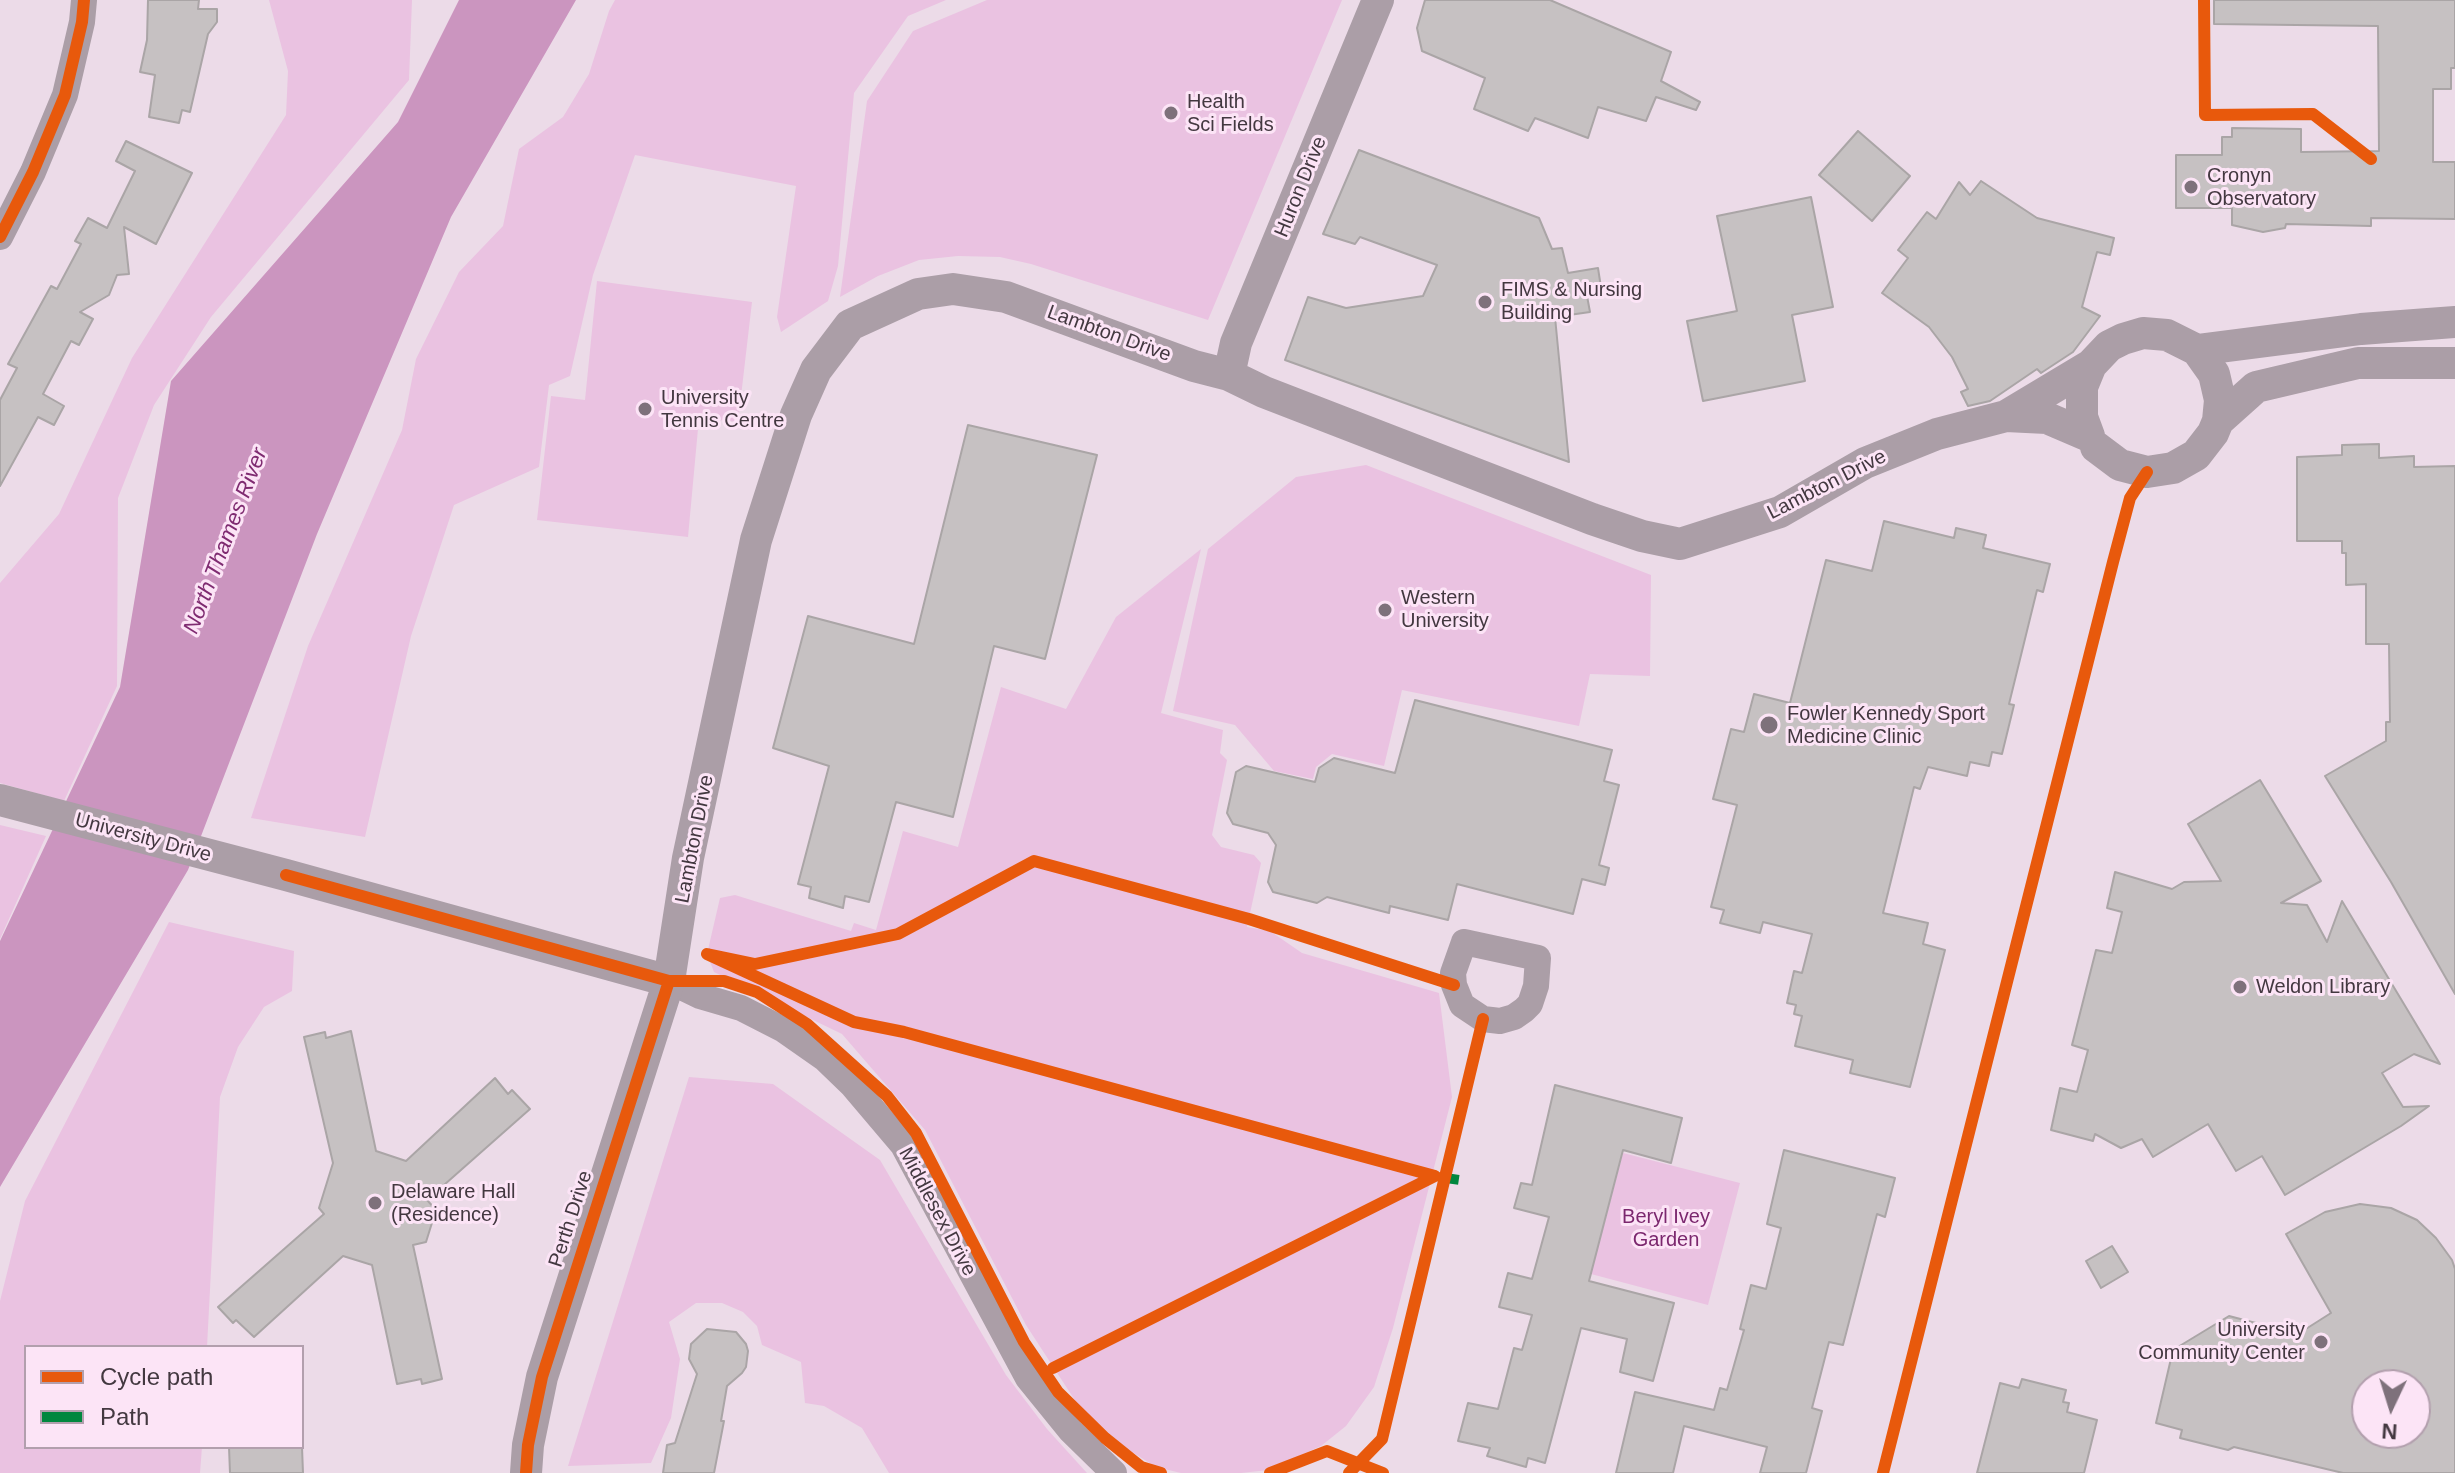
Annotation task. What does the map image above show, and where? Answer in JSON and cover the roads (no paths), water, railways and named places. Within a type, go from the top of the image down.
[{"type":"street","points":[[0,237],[33,172],[65,95],[84,0]]},
{"type":"street","name":"Huron Drive","points":[[1229,375],[1236,343],[1378,0]]},
{"type":"street","name":"Lambton Drive","points":[[669,981],[688,858],[756,540],[796,415],[816,370],[850,325],[918,294],[953,289],[1006,297],[1194,366],[1229,375],[1264,392],[1592,519],[1642,536],[1680,544],[1780,512],[1865,463],[1937,434],[2006,416],[2091,365]]},
{"type":"street","points":[[2197,350],[2361,329],[2455,322]]},
{"type":"street","points":[[2143,333],[2167,335],[2197,350],[2214,374],[2220,400],[2218,421],[2213,433],[2196,455],[2173,468],[2147,472],[2120,465],[2092,441],[2082,417],[2082,387],[2091,365],[2109,346],[2143,333]]},
{"type":"street","points":[[2218,421],[2256,387],[2358,363],[2455,363]]},
{"type":"street","name":"Lambton Drive","points":[[2006,416],[2047,418],[2092,441]]},
{"type":"street","name":"University Drive","points":[[0,800],[669,981]]},
{"type":"street","name":"Perth Drive","points":[[526,1473],[528,1445],[542,1377],[669,981]]},
{"type":"street","name":"Middlesex Drive","points":[[669,981],[700,996],[741,1008],[784,1030],[824,1058],[853,1086],[903,1145],[1028,1378],[1071,1431],[1114,1473]]},
{"type":"water","name":"North Thames River","points":[[459,0],[576,0],[451,217],[317,534],[188,870],[0,1187],[0,941],[120,687],[171,381],[398,122]]},
{"type":"place","name":"Health Sci Fields","points":[[1171,113]]},
{"type":"place","name":"Cronyn Observatory","points":[[2191,187]]},
{"type":"place","name":"FIMS & Nursing Building","points":[[1485,302]]},
{"type":"place","name":"University Tennis Centre","points":[[645,409]]},
{"type":"place","name":"Western University","points":[[1385,610]]},
{"type":"place","name":"Fowler Kennedy Sport Medicine Clinic","points":[[1769,725]]},
{"type":"place","name":"Weldon Library","points":[[2240,987]]},
{"type":"place","name":"Delaware Hall (Residence)","points":[[375,1203]]},
{"type":"place","name":"University Community Center","points":[[2321,1342]]},
{"type":"park label","name":"Beryl Ivey Garden","points":[[1666,1228]]}]
